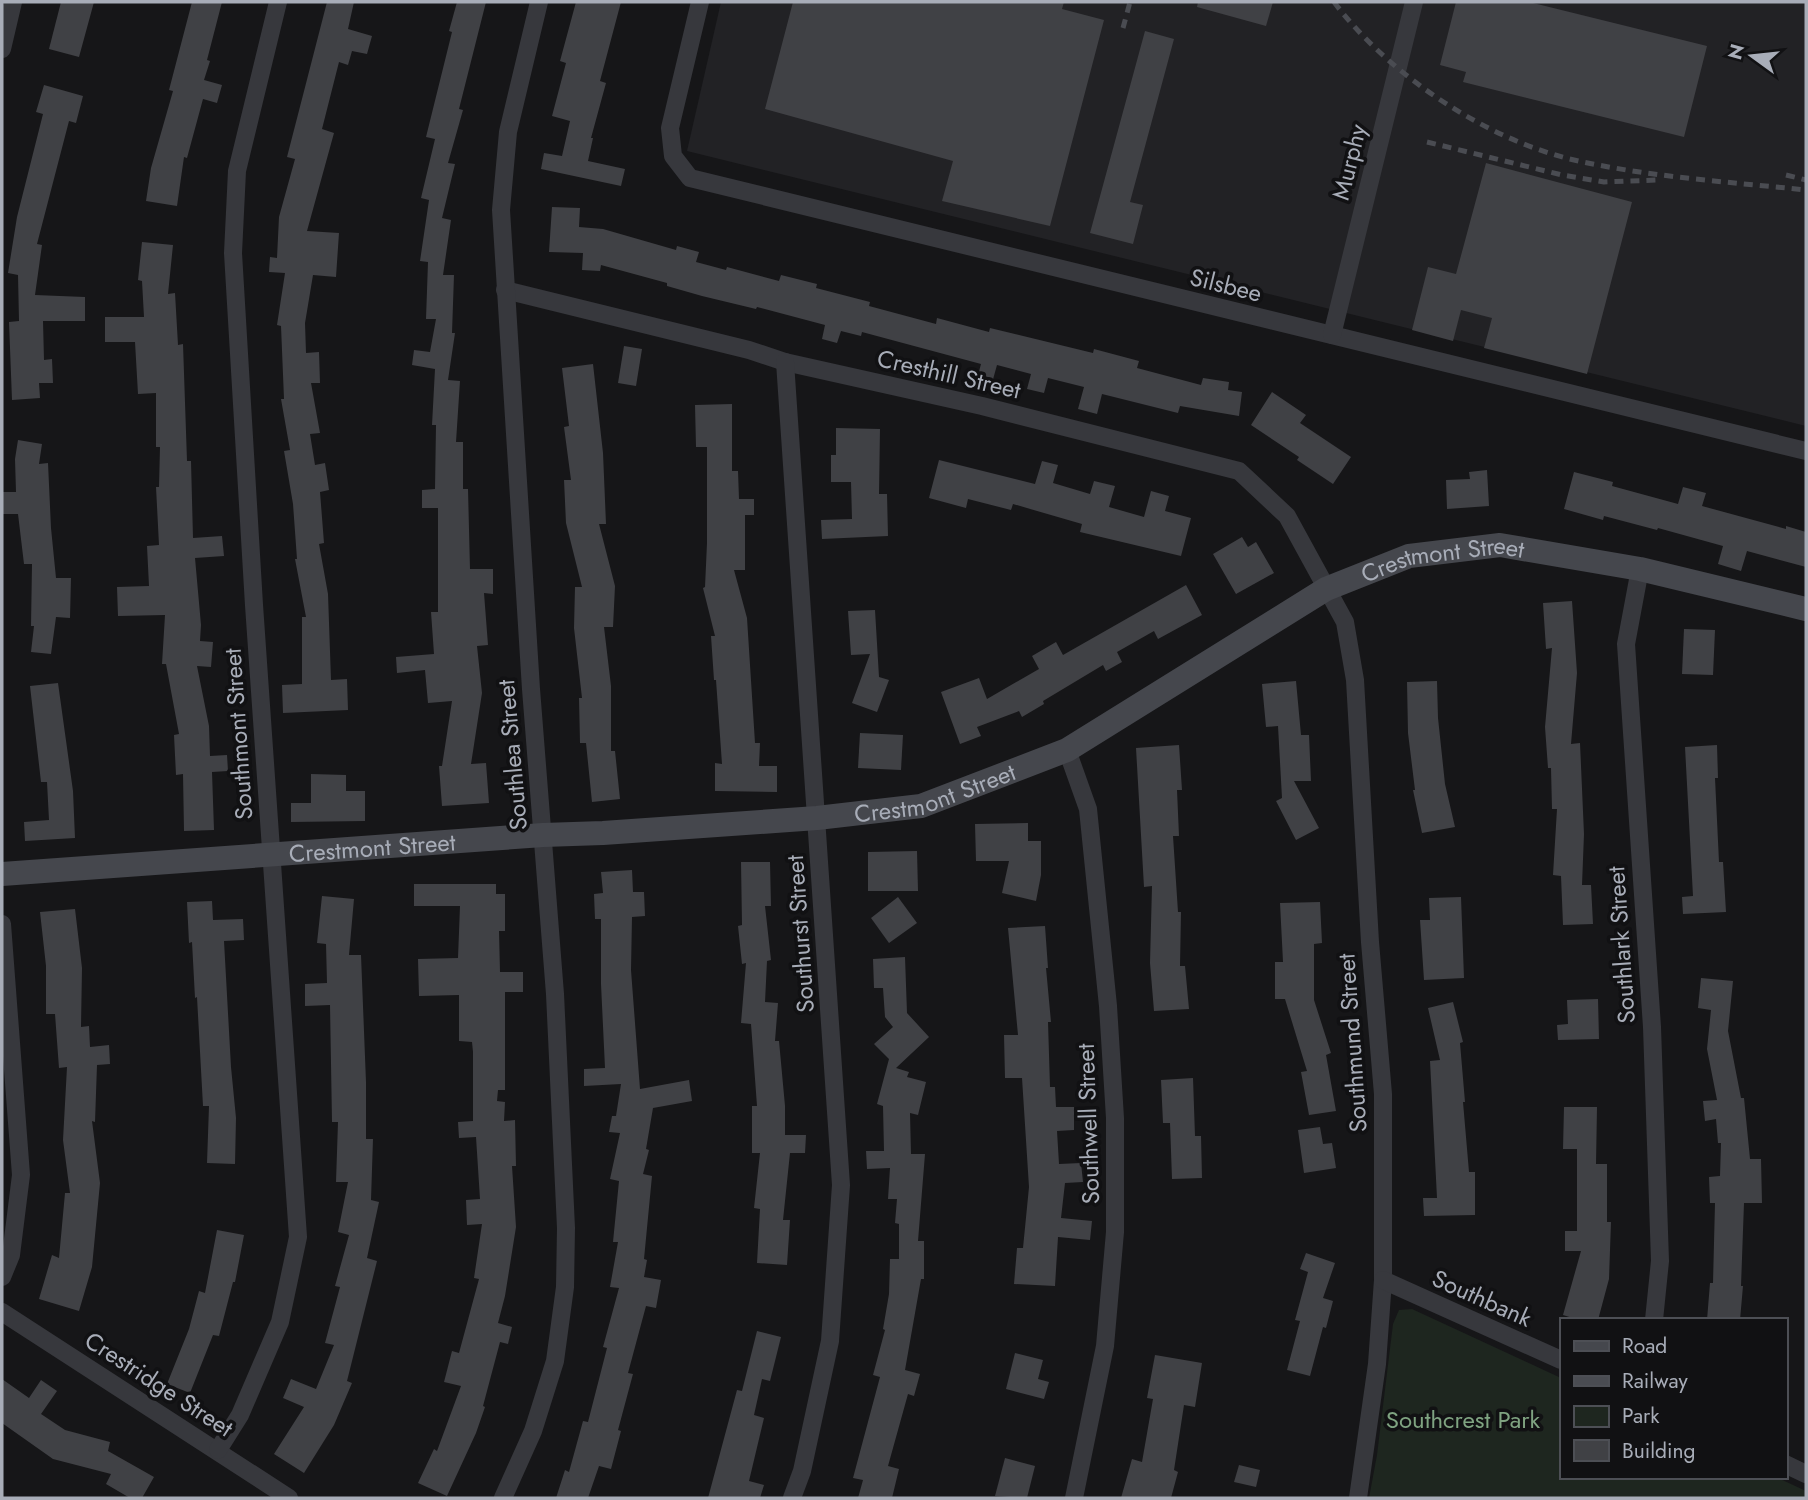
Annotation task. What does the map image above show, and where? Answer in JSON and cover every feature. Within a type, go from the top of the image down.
[{"type":"street","points":[[2,49],[13,2]]},
{"type":"street","name":"Southmont Street","points":[[218,1450],[240,1415],[280,1322],[298,1237],[233,253],[237,171],[278,2]]},
{"type":"street","name":"Southlea Street","points":[[503,1498],[533,1431],[555,1361],[565,1287],[566,1228],[556,1022],[531,689],[501,210],[508,132],[539,2]]},
{"type":"street","name":"Silsbee","points":[[700,2],[670,128],[673,156],[690,178],[1806,451]]},
{"type":"street","name":"Murphy","points":[[1332,335],[1414,2]]},
{"type":"street","name":"Cresthill Street","points":[[505,290],[749,350],[785,362],[982,406],[1239,471],[1287,516],[1326,589]]},
{"type":"street","name":"Southurst Street","points":[[785,362],[841,1185],[830,1341],[802,1471],[792,1498]]},
{"type":"street","name":"Crestmont Street","points":[[2,874],[817,818],[921,806],[1067,750],[1326,589],[1409,556],[1500,545],[1640,569],[1806,609]]},
{"type":"street","name":"Southlark Street","points":[[1640,569],[1626,644],[1652,1027],[1660,1261],[1654,1318]]},
{"type":"street","name":"Southmund Street","points":[[1326,589],[1345,622],[1355,680],[1370,942],[1383,1094],[1383,1280],[1377,1364],[1358,1498]]},
{"type":"street","name":"Southwell Street","points":[[1067,750],[1088,809],[1108,1006],[1115,1118],[1115,1232],[1105,1346],[1074,1498]]},
{"type":"street","points":[[2,924],[21,1175],[11,1255],[2,1277]]},
{"type":"street","name":"Southbank","points":[[1383,1280],[1560,1360]]},
{"type":"street","name":"Crestridge Street","points":[[2,1312],[289,1498]]},
{"type":"street","points":[[1787,1465],[1806,1475]]},
{"type":"shaded area","points":[[721,2],[1806,2],[1806,426],[687,151]]},
{"type":"green space","name":"Southcrest Park","points":[[1412,1309],[1560,1378],[1560,1479],[1780,1479],[1806,1491],[1806,1498],[1369,1498],[1393,1324],[1399,1310]]},
{"type":"building","points":[[61,2],[94,2],[79,57],[49,49]]},
{"type":"building","points":[[192,2],[222,2],[204,80],[222,85],[217,103],[203,99],[187,158],[184,157],[177,206],[146,201],[151,168],[173,91],[169,90]]},
{"type":"building","points":[[327,2],[354,2],[348,29],[372,36],[367,54],[352,51],[348,65],[339,62],[322,129],[334,133],[307,231],[339,233],[336,277],[313,275],[305,323],[306,353],[319,352],[320,383],[311,383],[320,433],[310,434],[315,465],[325,463],[329,490],[320,492],[324,543],[319,544],[328,594],[331,680],[347,679],[348,710],[283,713],[282,685],[302,684],[302,617],[306,617],[295,559],[293,504],[284,451],[290,450],[281,399],[284,399],[281,326],[277,325],[285,273],[269,272],[270,257],[277,258],[279,217],[295,159],[287,157]]},
{"type":"building","points":[[457,2],[486,2],[459,109],[463,110],[448,163],[455,164],[442,218],[451,220],[443,275],[454,275],[452,333],[455,333],[448,380],[460,381],[456,442],[463,442],[463,489],[468,489],[470,569],[493,569],[493,594],[484,593],[488,645],[477,646],[482,693],[471,764],[486,763],[489,803],[442,806],[439,766],[442,766],[452,701],[428,703],[425,670],[397,673],[396,657],[434,654],[431,612],[438,612],[438,508],[422,508],[422,490],[435,489],[436,425],[432,425],[435,369],[412,365],[414,350],[430,352],[436,319],[426,319],[428,262],[420,261],[429,200],[421,198],[435,139],[426,137]]},
{"type":"building","points":[[576,2],[621,2],[600,81],[606,83],[591,138],[588,161],[625,169],[621,186],[541,169],[544,153],[562,156],[570,121],[552,116],[566,63],[560,61]]},
{"type":"building","points":[[793,2],[1064,2],[1062,9],[1104,20],[1050,226],[942,201],[953,161],[765,109]]},
{"type":"building","points":[[1198,2],[1273,2],[1266,26],[1197,7]]},
{"type":"building","points":[[1456,2],[1529,2],[1707,46],[1684,137],[1463,82],[1466,72],[1440,65]]},
{"type":"building","points":[[1145,31],[1174,39],[1130,202],[1143,205],[1133,244],[1090,233]]},
{"type":"building","points":[[44,85],[83,96],[76,123],[69,121],[37,244],[42,245],[35,295],[85,297],[85,321],[43,321],[44,360],[52,359],[53,383],[39,383],[40,398],[12,400],[9,322],[19,321],[18,275],[8,273],[17,217],[43,114],[36,112]]},
{"type":"building","points":[[1486,163],[1632,202],[1587,374],[1484,348],[1492,318],[1461,310],[1453,341],[1412,330],[1428,267],[1456,274]]},
{"type":"building","points":[[552,207],[580,208],[579,227],[603,229],[676,250],[677,246],[699,252],[696,262],[726,270],[727,267],[779,281],[781,275],[817,284],[816,288],[870,302],[869,306],[936,324],[937,318],[989,332],[990,328],[1093,353],[1094,349],[1139,361],[1137,368],[1201,385],[1203,378],[1229,382],[1228,390],[1242,392],[1239,416],[1180,406],[1178,413],[1102,394],[1097,414],[1078,409],[1084,387],[1048,378],[1044,393],[1027,389],[1031,374],[997,365],[992,383],[977,379],[981,364],[862,332],[861,336],[841,331],[837,343],[822,339],[825,325],[702,296],[667,286],[667,283],[601,265],[600,271],[582,270],[583,253],[549,252]]},
{"type":"building","points":[[142,242],[173,245],[168,294],[175,293],[178,345],[183,344],[193,538],[222,536],[224,556],[195,558],[200,641],[213,642],[211,667],[197,666],[209,726],[210,756],[227,755],[228,771],[212,772],[214,830],[184,831],[183,774],[176,775],[174,735],[179,734],[166,664],[162,664],[165,615],[118,616],[117,587],[149,586],[147,546],[159,545],[156,487],[159,487],[160,447],[156,447],[156,393],[138,394],[135,342],[105,342],[105,317],[144,317],[142,281],[138,280]]},
{"type":"building","points":[[624,346],[642,349],[636,386],[618,383]]},
{"type":"building","points":[[593,364],[603,453],[606,524],[599,524],[615,586],[613,627],[604,627],[611,686],[611,751],[615,751],[620,799],[592,802],[586,743],[580,743],[579,698],[582,698],[574,628],[575,587],[582,587],[566,523],[564,480],[571,480],[564,427],[569,426],[562,368]]},
{"type":"building","points":[[1272,392],[1306,415],[1300,423],[1351,457],[1333,484],[1251,425]]},
{"type":"building","points":[[732,404],[732,471],[738,471],[739,499],[754,499],[754,515],[745,515],[745,570],[734,570],[747,618],[755,743],[760,743],[759,766],[777,766],[777,792],[715,791],[715,763],[722,764],[711,636],[715,636],[703,588],[707,543],[707,447],[696,447],[695,405]]},
{"type":"building","points":[[836,428],[880,429],[879,494],[887,494],[888,536],[822,539],[821,520],[852,519],[851,482],[831,482],[831,455],[836,455]]},
{"type":"building","points":[[18,440],[42,444],[39,464],[48,463],[56,578],[71,578],[70,618],[56,617],[51,654],[31,652],[34,626],[31,626],[32,564],[24,564],[18,514],[2,514],[2,492],[16,492],[15,459]]},
{"type":"building","points":[[939,460],[1035,484],[1042,461],[1058,465],[1053,483],[1090,494],[1094,481],[1115,486],[1109,507],[1144,517],[1151,491],[1169,496],[1165,511],[1191,518],[1181,556],[1080,532],[1082,524],[1013,504],[1011,510],[968,499],[966,508],[929,498]]},
{"type":"building","points":[[1487,470],[1489,506],[1447,509],[1446,480],[1470,479],[1469,472]]},
{"type":"building","points":[[1574,472],[1613,482],[1612,486],[1678,504],[1683,487],[1706,493],[1702,506],[1806,532],[1806,567],[1747,551],[1741,571],[1718,564],[1723,546],[1658,528],[1657,530],[1604,516],[1603,520],[1564,509]]},
{"type":"building","points":[[1242,537],[1248,547],[1256,542],[1274,573],[1236,594],[1213,554]]},
{"type":"building","points":[[1186,585],[1202,615],[1158,639],[1154,631],[1117,652],[1122,662],[1106,671],[1103,665],[1043,701],[1044,704],[1022,717],[1019,711],[977,727],[981,736],[960,744],[941,692],[979,678],[987,699],[1039,669],[1032,656],[1056,642],[1063,655]]},
{"type":"building","points":[[1572,601],[1577,673],[1571,744],[1580,743],[1584,834],[1582,885],[1591,885],[1593,924],[1563,925],[1561,876],[1553,875],[1557,809],[1552,809],[1551,768],[1548,768],[1545,727],[1552,648],[1546,649],[1543,603]]},
{"type":"building","points":[[875,610],[879,677],[889,680],[877,712],[852,703],[870,654],[851,655],[848,611]]},
{"type":"building","points":[[1684,629],[1715,630],[1713,675],[1682,674]]},
{"type":"building","points":[[1296,681],[1301,735],[1309,735],[1311,781],[1294,781],[1319,828],[1296,840],[1276,801],[1282,798],[1278,726],[1266,727],[1262,684]]},
{"type":"building","points":[[1437,681],[1445,784],[1455,827],[1422,833],[1413,790],[1407,682]]},
{"type":"building","points":[[58,683],[73,791],[75,838],[25,841],[24,822],[49,820],[47,782],[41,782],[30,686]]},
{"type":"building","points":[[860,733],[903,735],[901,770],[858,768]]},
{"type":"building","points":[[1179,745],[1182,790],[1177,790],[1179,836],[1173,836],[1178,912],[1181,912],[1180,966],[1185,966],[1189,1009],[1154,1011],[1150,963],[1152,886],[1144,887],[1136,748]]},
{"type":"building","points":[[1717,745],[1718,778],[1715,778],[1719,862],[1723,862],[1726,912],[1683,914],[1682,897],[1693,896],[1685,747]]},
{"type":"building","points":[[311,774],[346,775],[346,791],[365,791],[365,821],[291,822],[291,803],[311,803]]},
{"type":"building","points":[[1028,823],[1028,841],[1041,841],[1041,875],[1036,901],[1002,893],[1009,861],[976,861],[975,824]]},
{"type":"building","points":[[917,851],[918,891],[868,891],[868,852]]},
{"type":"building","points":[[741,862],[770,862],[771,906],[765,906],[771,960],[767,961],[765,1002],[778,1003],[775,1041],[779,1041],[785,1135],[806,1135],[805,1153],[790,1153],[783,1220],[790,1220],[787,1265],[757,1263],[760,1209],[754,1208],[760,1153],[752,1153],[752,1106],[757,1106],[751,1024],[741,1023],[746,963],[742,964],[738,926],[742,925]]},
{"type":"building","points":[[632,870],[633,892],[644,892],[645,916],[632,917],[631,970],[640,1089],[689,1080],[692,1101],[653,1108],[646,1149],[649,1150],[643,1174],[652,1176],[644,1277],[661,1280],[656,1308],[646,1306],[628,1373],[633,1374],[611,1469],[599,1466],[588,1498],[556,1498],[565,1470],[569,1472],[583,1421],[588,1422],[607,1348],[603,1347],[619,1288],[610,1287],[618,1242],[613,1242],[619,1181],[610,1179],[620,1133],[609,1132],[612,1116],[616,1116],[621,1084],[584,1086],[584,1069],[605,1068],[601,919],[595,919],[594,894],[603,893],[601,872]]},
{"type":"building","points":[[414,884],[496,884],[496,894],[505,894],[505,931],[499,931],[500,972],[523,972],[523,992],[505,992],[505,1090],[498,1090],[497,1101],[505,1102],[504,1121],[515,1120],[516,1166],[512,1166],[516,1227],[498,1323],[512,1327],[508,1344],[500,1342],[483,1406],[485,1407],[447,1496],[418,1483],[434,1449],[437,1451],[461,1386],[444,1382],[452,1351],[459,1353],[479,1279],[474,1278],[482,1224],[467,1225],[466,1200],[480,1199],[476,1137],[459,1138],[458,1122],[473,1121],[473,1052],[472,1042],[459,1041],[459,995],[419,996],[418,959],[458,958],[460,906],[414,906]]},
{"type":"building","points":[[322,896],[354,899],[349,955],[361,955],[366,1139],[373,1139],[371,1200],[379,1202],[367,1258],[377,1261],[347,1381],[352,1383],[334,1425],[304,1473],[274,1454],[304,1407],[283,1398],[291,1379],[316,1389],[334,1345],[325,1343],[340,1287],[335,1286],[349,1235],[338,1232],[348,1182],[336,1182],[338,1122],[332,1122],[330,1005],[305,1006],[305,984],[327,983],[326,944],[317,943]]},
{"type":"building","points":[[898,897],[917,923],[889,943],[871,918]]},
{"type":"building","points":[[1461,897],[1464,978],[1424,980],[1420,920],[1430,920],[1429,898]]},
{"type":"building","points":[[212,901],[213,920],[243,919],[244,940],[224,941],[236,1118],[235,1164],[207,1163],[209,1106],[203,1106],[197,997],[195,998],[192,942],[189,943],[187,902]]},
{"type":"building","points":[[1320,902],[1322,943],[1314,944],[1314,1000],[1331,1053],[1326,1055],[1336,1111],[1309,1115],[1301,1072],[1307,1071],[1285,999],[1275,999],[1275,962],[1283,962],[1280,903]]},
{"type":"building","points":[[75,909],[82,968],[81,1027],[89,1026],[90,1047],[109,1045],[110,1064],[97,1065],[95,1122],[92,1121],[100,1183],[92,1267],[79,1311],[39,1299],[52,1255],[59,1258],[65,1193],[70,1193],[63,1140],[67,1067],[59,1068],[55,1014],[46,1014],[46,966],[40,912]]},
{"type":"building","points":[[1045,926],[1051,1022],[1048,1022],[1050,1087],[1055,1087],[1056,1107],[1074,1107],[1074,1130],[1057,1131],[1059,1164],[1081,1163],[1083,1182],[1065,1183],[1061,1218],[1092,1221],[1090,1240],[1058,1237],[1055,1286],[1014,1284],[1017,1248],[1023,1248],[1029,1187],[1022,1078],[1005,1078],[1004,1035],[1018,1035],[1008,928]]},
{"type":"building","points":[[905,957],[907,1013],[929,1037],[896,1068],[909,1072],[907,1077],[926,1082],[918,1115],[910,1113],[911,1154],[925,1154],[918,1241],[924,1241],[924,1279],[921,1279],[905,1370],[920,1374],[914,1396],[908,1394],[888,1466],[899,1469],[892,1498],[858,1498],[863,1480],[853,1478],[880,1377],[873,1375],[885,1330],[890,1259],[899,1259],[899,1224],[895,1223],[897,1199],[888,1199],[890,1168],[867,1169],[866,1151],[884,1151],[883,1106],[877,1104],[889,1059],[874,1044],[893,1027],[885,1017],[883,988],[874,988],[873,959]]},
{"type":"building","points":[[1701,978],[1733,981],[1728,1031],[1741,1098],[1744,1098],[1750,1159],[1761,1159],[1762,1203],[1744,1203],[1740,1318],[1707,1318],[1710,1283],[1713,1283],[1715,1203],[1710,1203],[1709,1177],[1720,1176],[1721,1143],[1718,1143],[1716,1119],[1705,1121],[1703,1101],[1717,1100],[1707,1049],[1711,1010],[1698,1008]]},
{"type":"building","points":[[1598,999],[1599,1039],[1558,1040],[1557,1025],[1568,1024],[1567,1000]]},
{"type":"building","points":[[1453,1002],[1463,1042],[1460,1043],[1463,1102],[1469,1172],[1475,1172],[1475,1215],[1424,1216],[1423,1198],[1437,1198],[1430,1061],[1440,1060],[1428,1008]]},
{"type":"building","points":[[1193,1078],[1195,1136],[1201,1136],[1202,1178],[1172,1179],[1170,1123],[1163,1123],[1161,1080]]},
{"type":"building","points":[[1564,1107],[1597,1107],[1596,1164],[1607,1164],[1607,1222],[1611,1222],[1609,1279],[1599,1318],[1573,1318],[1563,1315],[1581,1251],[1565,1251],[1565,1231],[1577,1231],[1577,1149],[1563,1149]]},
{"type":"building","points":[[1320,1127],[1323,1144],[1332,1143],[1336,1168],[1304,1173],[1298,1130]]},
{"type":"building","points":[[217,1230],[244,1235],[235,1282],[219,1336],[213,1335],[190,1393],[167,1384],[189,1329],[199,1291],[205,1293]]},
{"type":"building","points":[[1306,1253],[1335,1263],[1323,1298],[1333,1301],[1310,1376],[1287,1370],[1300,1321],[1295,1320],[1308,1272],[1300,1269]]},
{"type":"building","points":[[757,1331],[781,1337],[770,1381],[762,1379],[754,1415],[764,1418],[749,1481],[764,1485],[760,1498],[708,1498],[737,1390],[742,1391]]},
{"type":"building","points":[[1015,1353],[1043,1360],[1038,1379],[1049,1382],[1044,1399],[1006,1389]]},
{"type":"building","points":[[1155,1355],[1202,1363],[1195,1407],[1184,1405],[1174,1470],[1178,1472],[1171,1498],[1121,1498],[1132,1459],[1142,1462],[1153,1399],[1147,1398]]},
{"type":"building","points":[[2,1379],[29,1398],[41,1380],[57,1391],[41,1414],[65,1430],[110,1442],[108,1451],[154,1477],[142,1498],[130,1498],[106,1484],[111,1474],[53,1459],[2,1423]]},
{"type":"building","points":[[1005,1458],[1035,1466],[1027,1498],[995,1496]]},
{"type":"building","points":[[1239,1465],[1260,1470],[1256,1487],[1234,1482]]},
{"type":"railway","points":[[1123,28],[1130,2]]},
{"type":"railway","points":[[1334,2],[1356,29],[1411,79],[1473,120],[1507,137],[1574,160],[1631,171],[1806,190]]},
{"type":"railway","points":[[1427,142],[1562,175],[1604,182],[1657,180]]},
{"type":"railway","points":[[1786,175],[1806,180]]}]
